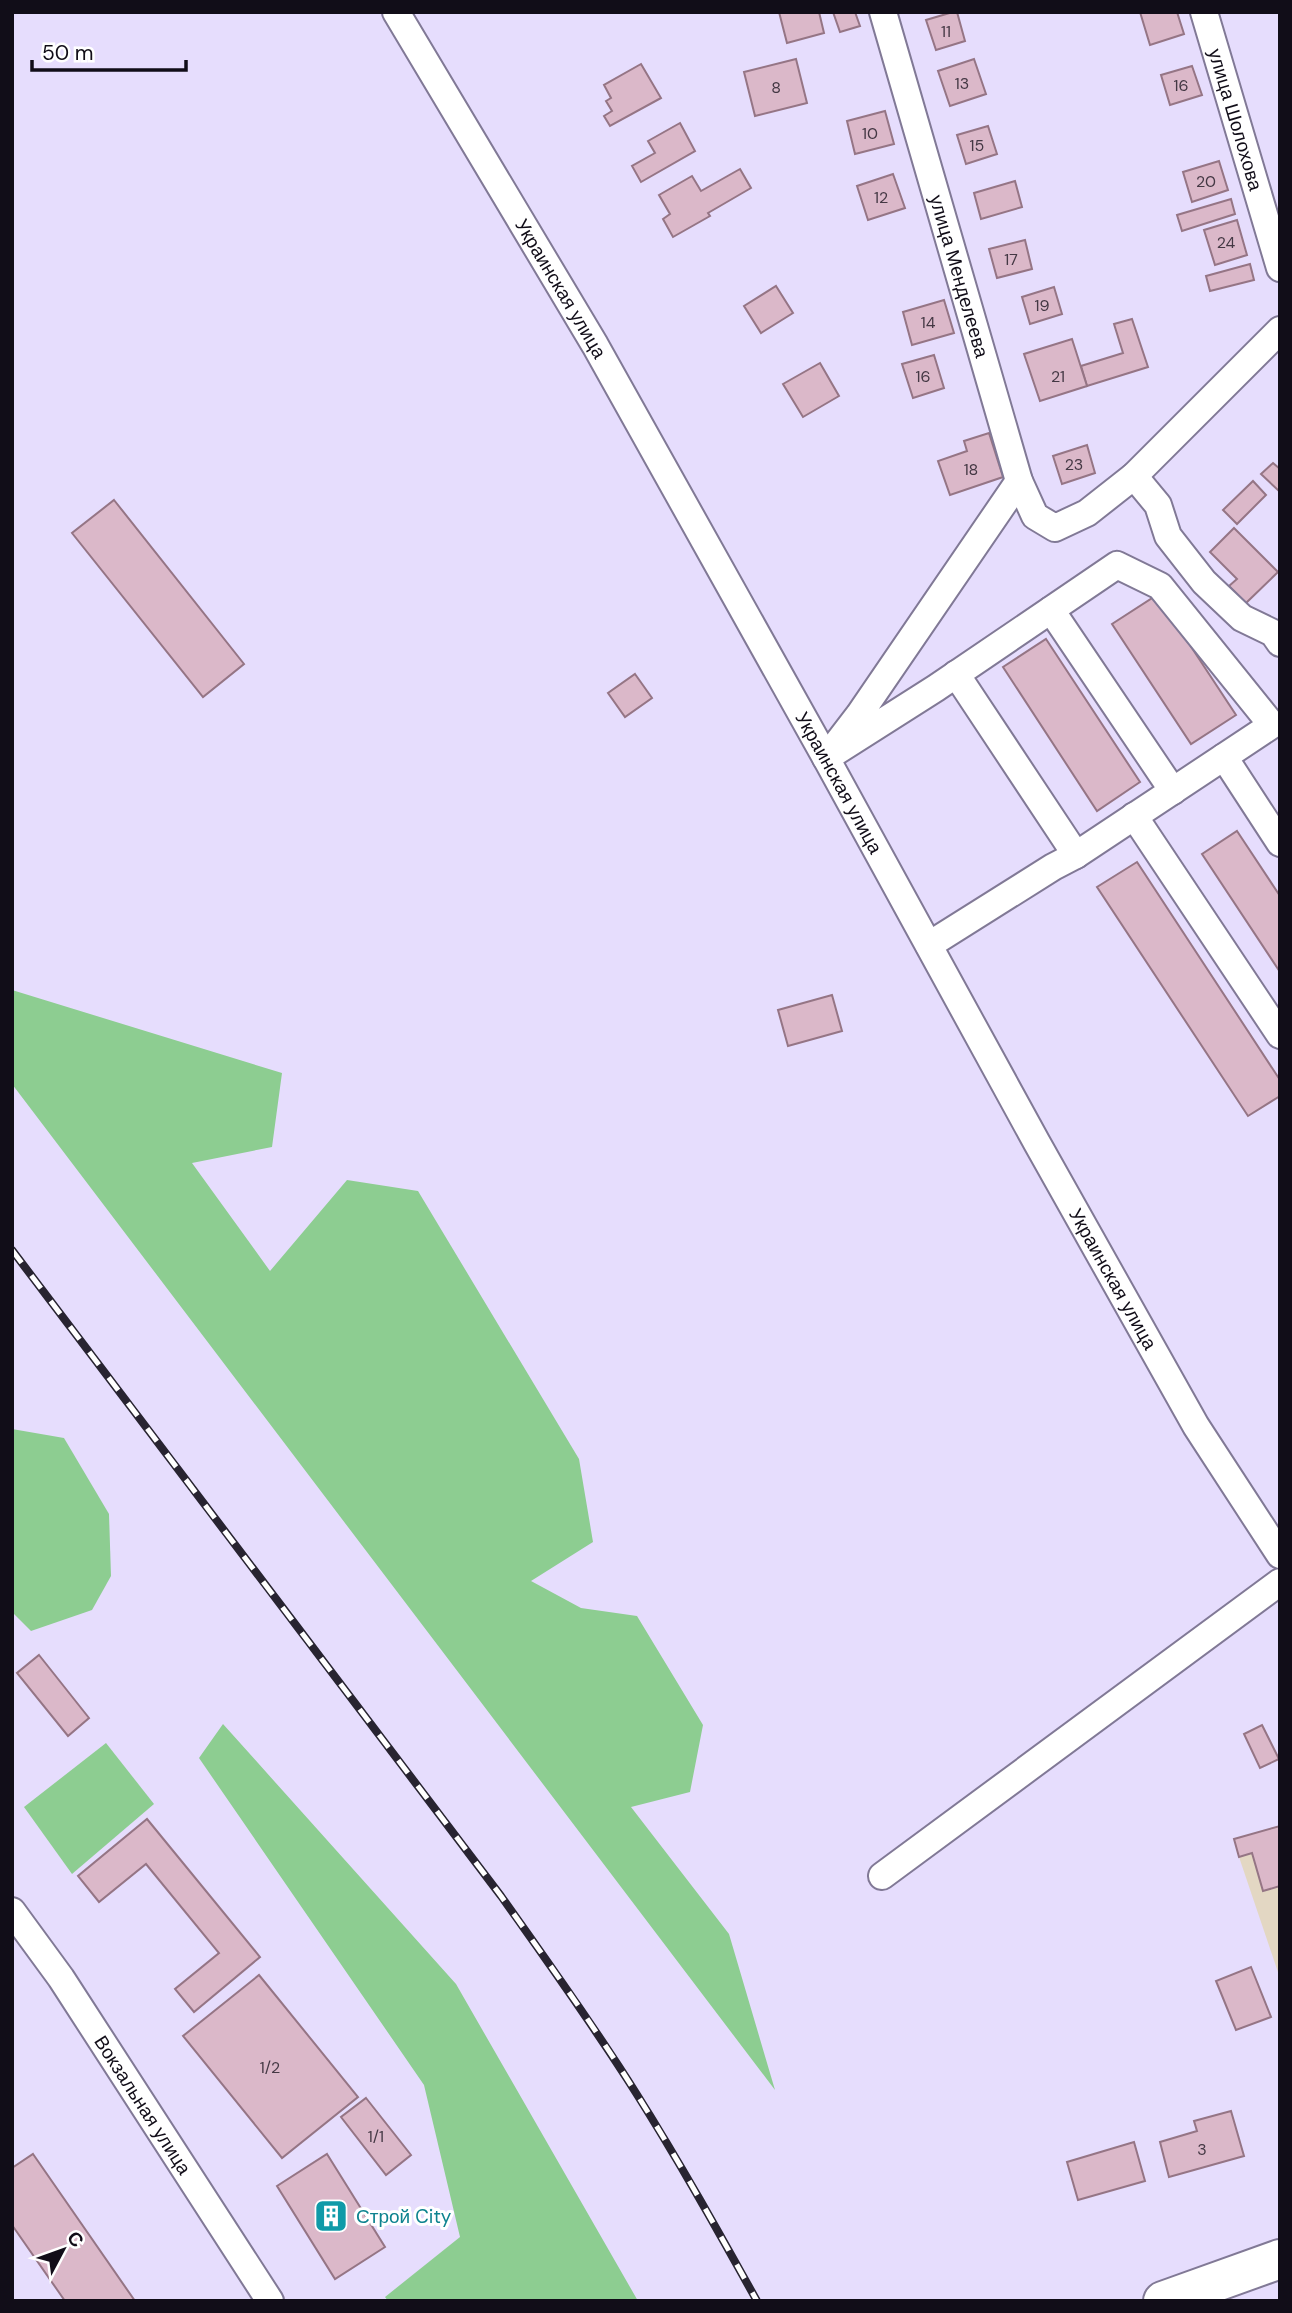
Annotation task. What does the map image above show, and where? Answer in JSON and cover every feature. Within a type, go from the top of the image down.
[{"type":"highway","points":[[1163,2301],[1280,2259]]},
{"type":"street","name":"Украинская улица","points":[[396,12],[595,345],[1196,1426],[1279,1551]]},
{"type":"street","name":"улица Менделеева","points":[[883,12],[1019,481],[1035,516],[1055,528],[1087,513],[1134,476]]},
{"type":"street","name":"улица Шолохова","points":[[1205,12],[1280,268]]},
{"type":"street","points":[[1280,330],[1134,476],[1158,505],[1168,536],[1204,582],[1242,618],[1273,632],[1280,642]]},
{"type":"street","points":[[826,758],[859,715],[1019,481]]},
{"type":"street","points":[[826,758],[1117,565],[1160,586],[1272,725],[1076,855],[929,946]]},
{"type":"street","points":[[1051,610],[1172,791]]},
{"type":"street","points":[[956,674],[1076,855]]},
{"type":"street","points":[[1224,757],[1280,843]]},
{"type":"street","points":[[1134,816],[1280,1035]]},
{"type":"street","points":[[881,1876],[1280,1582]]},
{"type":"street","name":"Вокзальная улица","points":[[12,1910],[61,1978],[270,2301]]},
{"type":"shaded area","points":[[1280,1826],[1280,1978],[1239,1857]]},
{"type":"green space","points":[[12,990],[282,1073],[272,1147],[192,1163],[270,1271],[347,1180],[418,1191],[579,1459],[593,1542],[531,1581],[581,1608],[637,1616],[703,1725],[690,1792],[631,1807],[729,1934],[775,2090],[12,1084]]},
{"type":"green space","points":[[12,1429],[64,1438],[109,1514],[111,1576],[92,1610],[31,1631],[12,1612]]},
{"type":"green space","points":[[223,1724],[456,1984],[638,2301],[388,2301],[385,2297],[460,2237],[424,2085],[199,1758]]},
{"type":"green space","points":[[106,1743],[154,1804],[72,1874],[24,1807]]},
{"type":"building","points":[[779,12],[819,12],[824,33],[787,43]]},
{"type":"building","points":[[833,12],[855,12],[860,26],[840,32]]},
{"type":"building","points":[[957,12],[965,41],[936,50],[926,20]]},
{"type":"building","points":[[1140,12],[1177,12],[1184,34],[1150,45]]},
{"type":"building","points":[[796,59],[807,103],[755,116],[744,72]]},
{"type":"building","points":[[974,59],[986,94],[950,106],[938,71]]},
{"type":"building","points":[[641,64],[661,98],[610,126],[604,116],[612,111],[606,101],[611,98],[604,85]]},
{"type":"building","points":[[1192,66],[1202,95],[1170,105],[1161,75]]},
{"type":"building","points":[[885,111],[894,144],[855,154],[847,121]]},
{"type":"building","points":[[680,123],[695,151],[641,182],[632,166],[655,153],[648,141]]},
{"type":"building","points":[[988,126],[997,154],[966,164],[957,135]]},
{"type":"building","points":[[1219,161],[1228,190],[1192,202],[1183,172]]},
{"type":"building","points":[[740,169],[751,188],[673,237],[663,219],[670,214],[659,195],[692,176],[701,191]]},
{"type":"building","points":[[893,174],[905,208],[868,220],[857,186]]},
{"type":"building","points":[[1015,181],[1022,207],[981,219],[974,193]]},
{"type":"building","points":[[1231,199],[1235,214],[1182,231],[1177,215]]},
{"type":"building","points":[[1237,220],[1247,255],[1215,265],[1204,230]]},
{"type":"building","points":[[1025,240],[1032,269],[997,278],[989,249]]},
{"type":"building","points":[[1250,264],[1254,280],[1210,291],[1206,276]]},
{"type":"building","points":[[776,286],[793,313],[761,333],[744,306]]},
{"type":"building","points":[[1054,287],[1062,314],[1030,324],[1022,297]]},
{"type":"building","points":[[944,300],[954,333],[912,345],[903,312]]},
{"type":"building","points":[[1132,319],[1148,367],[1087,386],[1081,366],[1123,353],[1114,324]]},
{"type":"building","points":[[1072,339],[1087,386],[1040,401],[1024,354]]},
{"type":"building","points":[[934,355],[944,388],[913,398],[902,364]]},
{"type":"building","points":[[820,363],[839,396],[803,417],[783,384]]},
{"type":"building","points":[[989,433],[1003,477],[950,495],[938,461],[967,451],[964,441]]},
{"type":"building","points":[[1087,445],[1095,473],[1062,484],[1053,456]]},
{"type":"building","points":[[1273,463],[1280,469],[1280,492],[1261,474]]},
{"type":"building","points":[[1253,481],[1266,495],[1237,524],[1223,510]]},
{"type":"building","points":[[114,500],[244,664],[203,697],[72,533]]},
{"type":"building","points":[[1234,528],[1278,572],[1246,603],[1229,586],[1237,579],[1210,552]]},
{"type":"building","points":[[1157,595],[1236,715],[1191,744],[1112,624]]},
{"type":"building","points":[[1046,639],[1140,782],[1097,811],[1003,667]]},
{"type":"building","points":[[635,674],[652,698],[625,717],[608,693]]},
{"type":"building","points":[[1237,831],[1280,896],[1280,972],[1202,854]]},
{"type":"building","points":[[1137,862],[1280,1080],[1280,1096],[1248,1116],[1097,887]]},
{"type":"building","points":[[832,995],[842,1031],[788,1046],[778,1010]]},
{"type":"building","points":[[39,1655],[89,1718],[68,1736],[17,1673]]},
{"type":"building","points":[[1262,1725],[1279,1759],[1260,1768],[1244,1734]]},
{"type":"building","points":[[147,1819],[260,1957],[194,2012],[175,1989],[219,1953],[146,1864],[99,1902],[78,1876]]},
{"type":"building","points":[[1280,1826],[1280,1886],[1263,1891],[1252,1853],[1239,1857],[1234,1839]]},
{"type":"building","points":[[1251,1967],[1271,2017],[1236,2030],[1216,1981]]},
{"type":"building","points":[[259,1975],[358,2097],[282,2158],[183,2036]]},
{"type":"building","points":[[366,2098],[411,2155],[386,2175],[341,2117]]},
{"type":"building","points":[[1231,2111],[1244,2156],[1169,2177],[1160,2142],[1197,2131],[1194,2121]]},
{"type":"building","points":[[1134,2142],[1145,2181],[1078,2200],[1067,2162]]},
{"type":"building","points":[[33,2154],[135,2301],[65,2301],[12,2225],[12,2168]]},
{"type":"building","name":"Строй City","points":[[327,2154],[385,2247],[335,2279],[277,2186]]},
{"type":"railway","points":[[12,1250],[536,1945],[604,2043],[652,2119],[757,2301]]},
{"type":"place","name":"Строй City","points":[[331,2216]]}]
